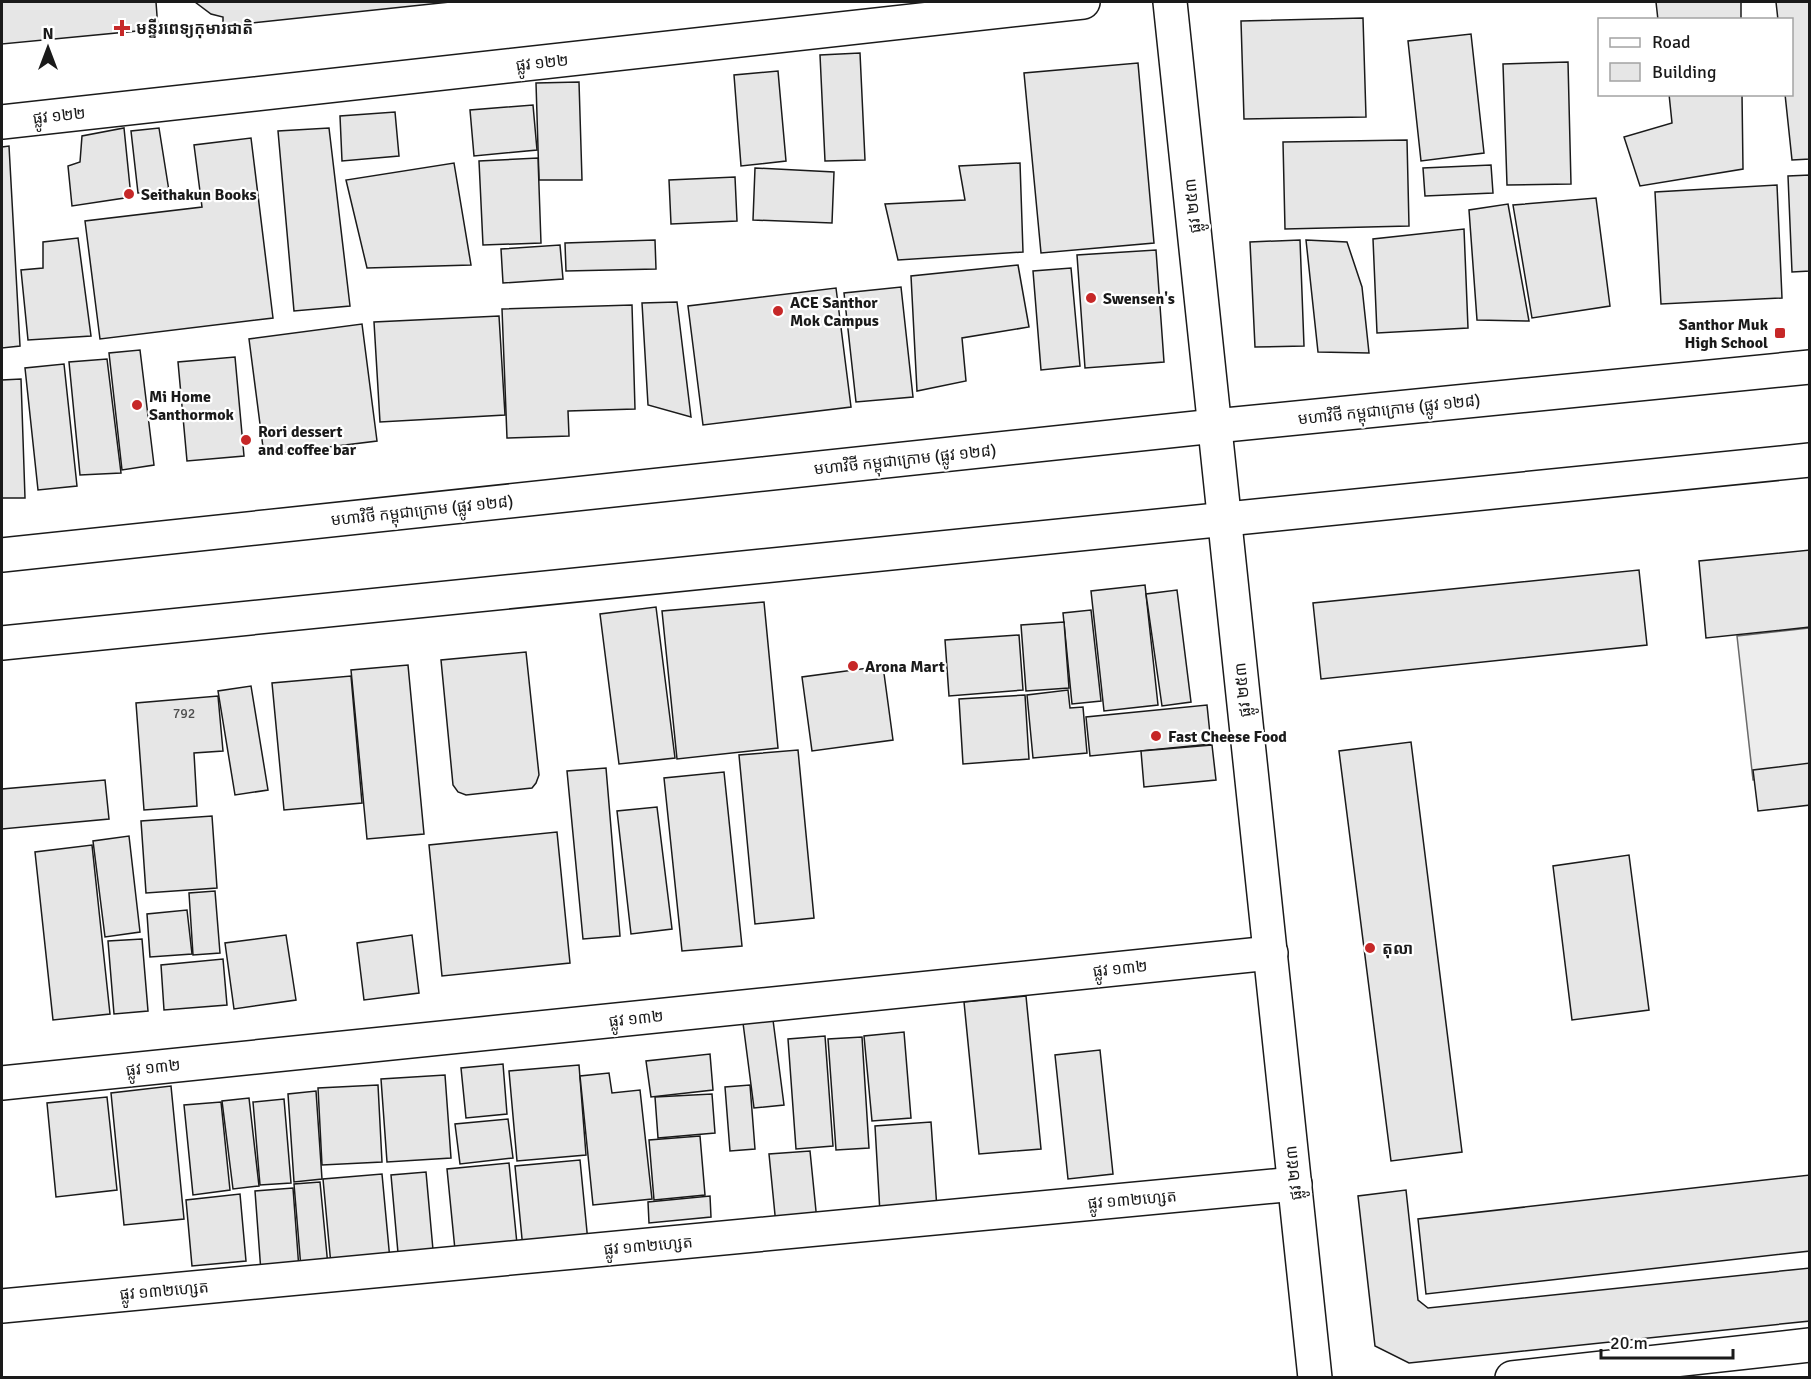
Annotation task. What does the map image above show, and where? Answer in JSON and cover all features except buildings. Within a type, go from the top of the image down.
[{"type":"street","name":"ផ្លូវ ១២២","points":[[2,122],[1083,2]]},
{"type":"street","name":"ផ្លូវ ២៥៣","points":[[1170,2],[1315,1377]]},
{"type":"street","name":"មហាវិថី កម្ពុជាក្រោម (ផ្លូវ ១២៨)","points":[[2,555],[1215,426],[1809,367]]},
{"type":"street","points":[[2,643],[1809,460]]},
{"type":"street","name":"ផ្លូវ ១៣២","points":[[2,1083],[1271,953]]},
{"type":"street","name":"ផ្លូវ ១៣២ហ្សេត","points":[[2,1306],[1294,1184]]},
{"type":"street","points":[[1512,1377],[1809,1345]]},
{"type":"shaded area","points":[[1809,628],[1809,774],[1753,780],[1737,636]]},
{"type":"place","name":"មន្ទីរពេទ្យកុមារជាតិ","points":[[122,28]]},
{"type":"place","name":"Seithakun Books","points":[[129,194]]},
{"type":"place","name":"Swensen's","points":[[1091,298]]},
{"type":"place","name":"ACE Santhor Mok Campus","points":[[778,311]]},
{"type":"place","name":"Santhor Muk High School","points":[[1780,333]]},
{"type":"place","name":"Mi Home Santhormok","points":[[137,405]]},
{"type":"place","name":"Rori dessert and coffee bar","points":[[246,440]]},
{"type":"place","name":"Arona Mart","points":[[853,666]]},
{"type":"place","name":"Fast Cheese Food","points":[[1156,736]]},
{"type":"place","name":"តុលា","points":[[1370,948]]}]
